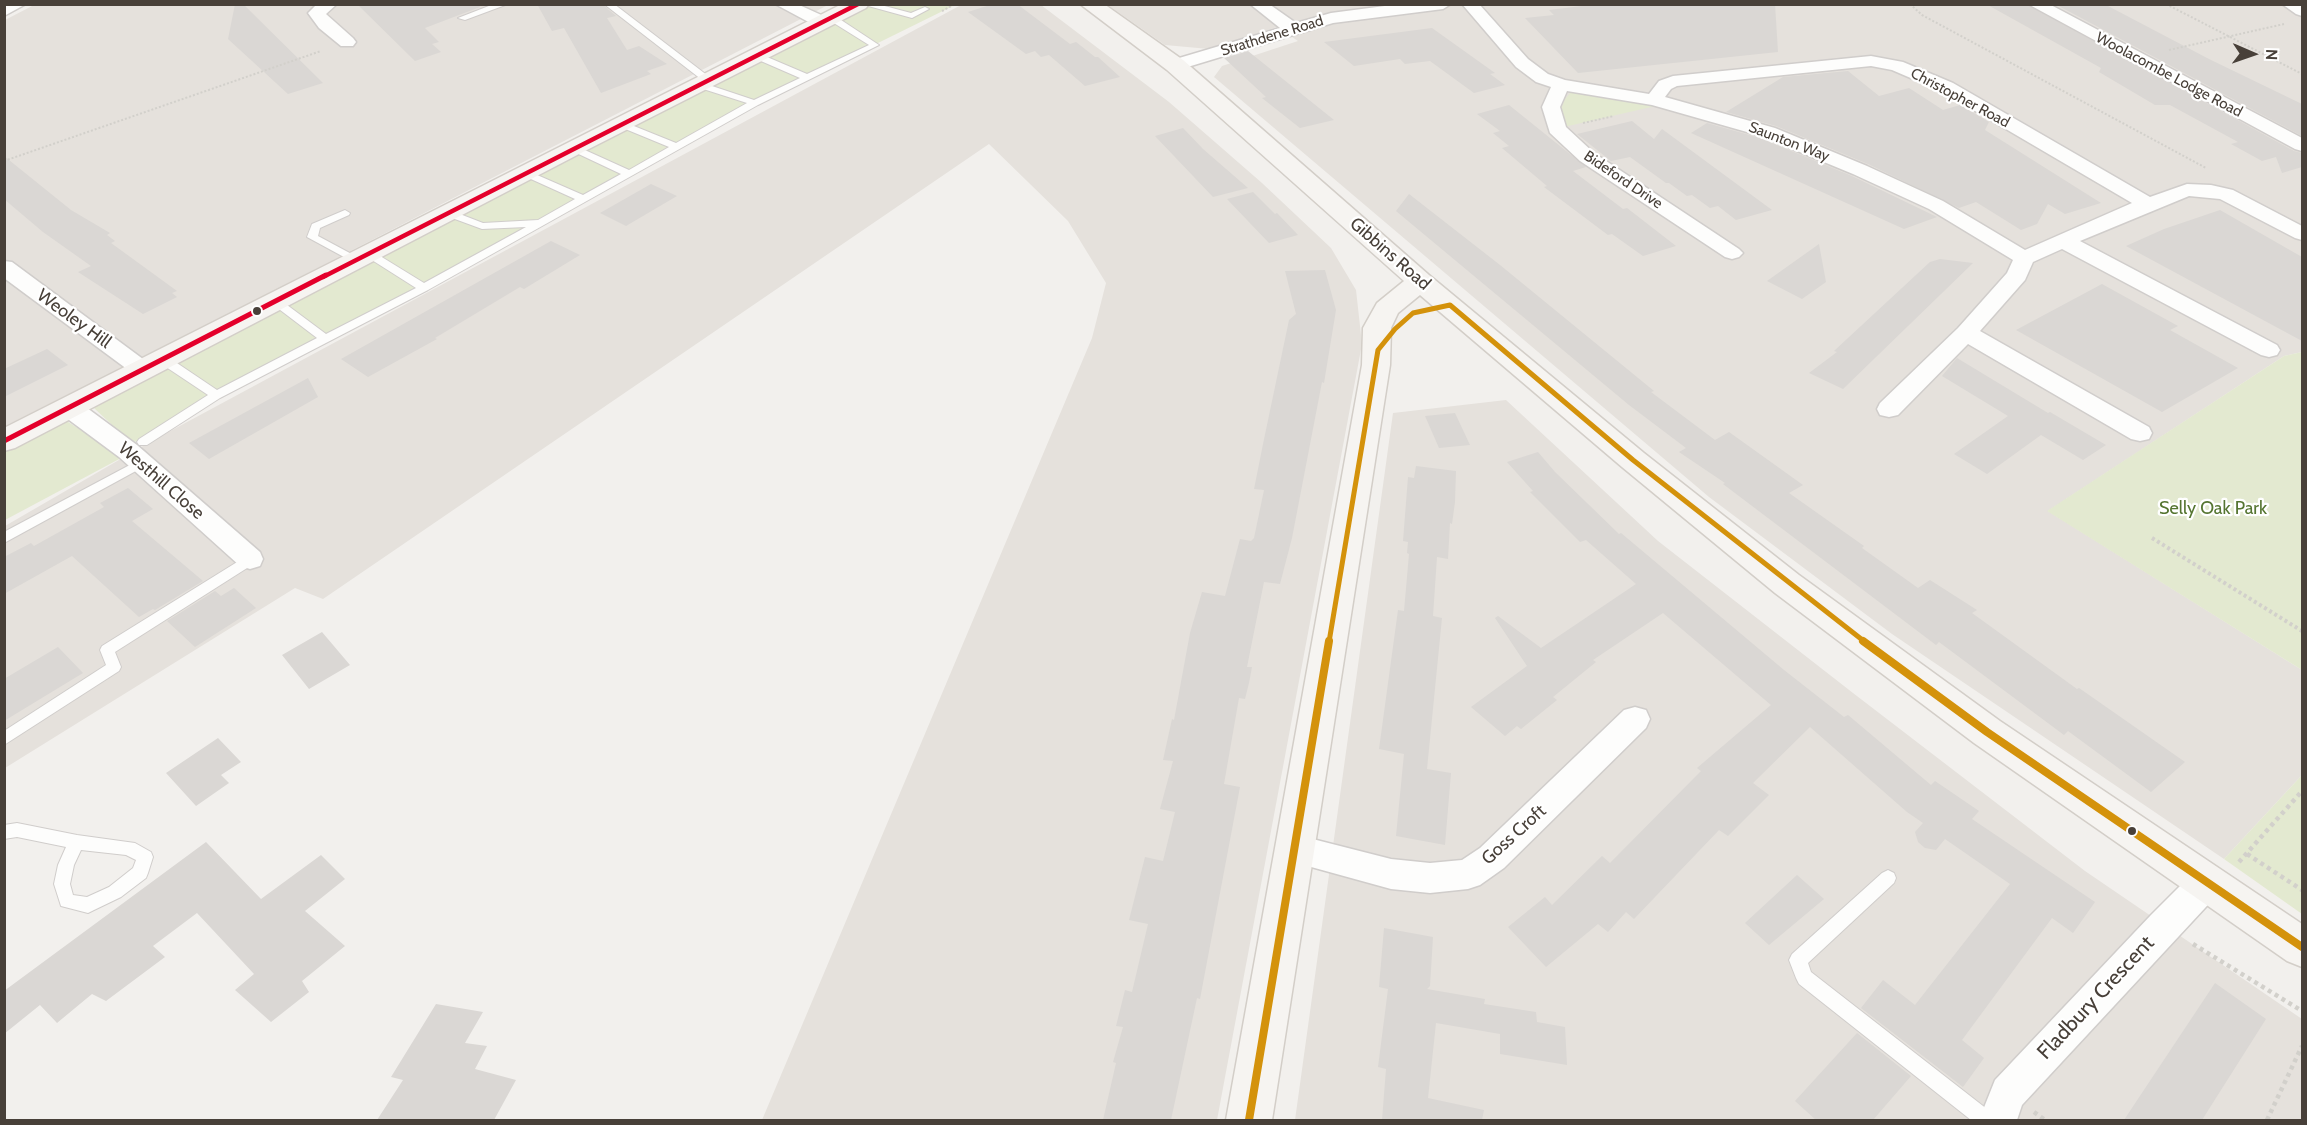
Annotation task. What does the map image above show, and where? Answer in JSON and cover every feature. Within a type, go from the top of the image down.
[{"type":"street","points":[[4,11],[18,4]]},
{"type":"street","points":[[329,4],[316,13],[325,24],[347,42]]},
{"type":"street","points":[[783,4],[827,20]]},
{"type":"street","points":[[4,441],[573,148],[859,4]]},
{"type":"street","name":"Gibbins Road","points":[[1090,4],[1174,65],[1420,281],[1633,460],[1787,584],[1987,732],[2206,884],[2302,947]]},
{"type":"street","points":[[1258,4],[1294,30]]},
{"type":"street","name":"Strathdene Road","points":[[1174,65],[1331,18],[1443,4]]},
{"type":"street","name":"Saunton Way","points":[[1470,4],[1522,63],[1542,78],[1561,85],[1654,100],[1768,132],[1860,170],[1936,205],[2024,258]]},
{"type":"street","name":"Woolacombe Lodge Road","points":[[2036,4],[2302,145]]},
{"type":"street","points":[[2290,4],[2297,17]]},
{"type":"street","name":"Christopher Road","points":[[1654,100],[1665,85],[1673,81],[1840,63],[1871,61],[1896,66],[1947,87],[2148,204]]},
{"type":"street","name":"Bideford Drive","points":[[1561,85],[1551,107],[1557,129],[1587,157],[1732,253]]},
{"type":"street","points":[[1889,409],[1966,333],[2017,275],[2024,258],[2061,240],[2187,190],[2211,191],[2249,205],[2302,234]]},
{"type":"street","points":[[2061,240],[2269,350]]},
{"type":"street","name":"Weoley Hill","points":[[4,267],[154,365]]},
{"type":"street","points":[[1249,1120],[1378,350],[1377,328],[1387,309],[1420,281]]},
{"type":"street","points":[[1378,350],[1395,329],[1413,313],[1450,305]]},
{"type":"street","points":[[1966,333],[2140,433]]},
{"type":"street","name":"Westhill Close","points":[[70,408],[128,451],[142,453],[250,559]]},
{"type":"street","name":"Goss Croft","points":[[1293,848],[1391,874],[1431,878],[1468,874],[1492,858],[1635,719]]},
{"type":"street","name":"Fladbury Crescent","points":[[1998,1120],[2008,1093],[2163,926],[2206,884]]},
{"type":"lane","points":[[462,18],[504,4]]},
{"type":"lane","points":[[608,4],[705,83],[755,103]]},
{"type":"lane","points":[[865,4],[912,16],[923,7],[930,18]]},
{"type":"lane","points":[[4,538],[142,453],[216,395],[424,288],[482,240],[541,223],[755,103],[875,45],[827,20]]},
{"type":"lane","points":[[757,56],[808,78]]},
{"type":"lane","points":[[621,124],[676,147]]},
{"type":"lane","points":[[573,148],[628,173]]},
{"type":"lane","points":[[525,173],[583,199]]},
{"type":"lane","points":[[345,213],[316,226],[312,237],[361,257],[424,288]]},
{"type":"lane","points":[[448,213],[482,240]]},
{"type":"lane","points":[[482,240],[541,223]]},
{"type":"lane","points":[[275,301],[325,339]]},
{"type":"lane","points":[[154,365],[216,395]]},
{"type":"lane","points":[[4,739],[114,667],[107,650],[250,559]]},
{"type":"lane","points":[[4,832],[16,830],[129,849],[145,856],[140,873],[115,892],[88,905],[67,901],[62,884],[66,865],[77,842]]},
{"type":"lane","points":[[1888,878],[1798,960],[1805,978],[1985,1120]]},
{"type":"path","points":[[1910,4],[1922,15],[2207,169]]},
{"type":"path","points":[[2166,4],[2302,74]]},
{"type":"path","points":[[2136,57],[2228,37],[2297,17]]},
{"type":"path","points":[[4,161],[347,42]]},
{"type":"path","points":[[2152,538],[2302,631]]},
{"type":"path","points":[[2302,792],[2247,854],[2302,890]]},
{"type":"path","points":[[2163,926],[2302,1011]]},
{"type":"path","points":[[2267,1120],[2302,1046]]},
{"type":"shaded area","points":[[36,4],[828,5],[172,343],[5,426],[5,20]]},
{"type":"shaded area","points":[[961,5],[1041,5],[1169,102],[1262,183],[1331,248],[1356,290],[1362,344],[1217,1120],[762,1120],[1092,338],[1106,283],[1068,221],[989,144],[323,599],[295,588],[5,768],[5,526],[150,442]]},
{"type":"shaded area","points":[[1108,5],[2302,5],[2302,352],[2284,356],[2048,511],[2302,670],[2302,775],[2224,859],[1892,634],[1709,497],[1214,77],[1222,66],[1298,41],[1277,27],[1209,49],[1165,45]]},
{"type":"shaded area","points":[[1506,400],[1658,541],[1853,693],[2085,871],[2302,1019],[2302,1120],[1295,1120],[1393,413]]},
{"type":"green space","points":[[867,5],[955,5],[807,78],[138,442],[129,441],[94,408],[160,368]]},
{"type":"green space","points":[[1572,91],[1660,105],[1564,127],[1560,111],[1565,99]]},
{"type":"green space","name":"Selly Oak Park","points":[[2302,352],[2302,670],[2047,511],[2284,356]]},
{"type":"green space","points":[[65,420],[123,457],[5,520],[5,452]]},
{"type":"green space","points":[[2302,775],[2302,914],[2224,859]]},
{"type":"building","points":[[235,4],[243,4],[323,83],[288,94],[228,39]]},
{"type":"building","points":[[357,4],[479,4],[480,7],[425,28],[439,42],[432,44],[441,52],[415,61]]},
{"type":"building","points":[[537,4],[602,4],[616,16],[607,18],[627,50],[639,46],[667,64],[647,71],[651,74],[601,93],[564,28],[552,31]]},
{"type":"building","points":[[993,4],[1017,4],[1070,44],[1076,42],[1098,57],[1120,77],[1085,86],[1049,55],[1041,57],[1035,51],[1026,54],[968,12]]},
{"type":"building","points":[[1598,4],[1775,4],[1778,52],[1578,73],[1525,18],[1554,15],[1549,10]]},
{"type":"building","points":[[1986,4],[2026,4],[2294,151],[2302,153],[2302,167],[2282,173],[2276,157],[2262,161],[2231,144],[2238,142],[2170,105],[2155,105],[2099,72],[2101,68]]},
{"type":"building","points":[[2055,4],[2108,6],[2302,104],[2302,136]]},
{"type":"building","points":[[1432,28],[1495,73],[1490,74],[1505,85],[1474,93],[1430,61],[1405,64],[1400,59],[1354,66],[1324,42]]},
{"type":"building","points":[[1248,51],[1334,120],[1300,128],[1262,98],[1266,97],[1224,58]]},
{"type":"building","points":[[1848,71],[1879,96],[1909,88],[1943,110],[1960,105],[1989,122],[1985,130],[2101,203],[2065,214],[2048,204],[2037,224],[2021,230],[1976,202],[1959,208],[1868,164],[1776,126],[1726,112],[1783,77]]},
{"type":"building","points":[[1509,105],[1586,167],[1573,171],[1623,209],[1627,208],[1676,246],[1643,256],[1612,234],[1608,235],[1544,187],[1547,186],[1502,148],[1509,146],[1493,133],[1500,131],[1477,114]]},
{"type":"building","points":[[1632,121],[1654,139],[1662,129],[1772,210],[1736,220],[1718,206],[1710,208],[1692,195],[1687,196],[1630,157],[1611,161],[1577,134]]},
{"type":"building","points":[[1707,123],[1760,138],[1852,176],[1937,217],[1904,229],[1691,133]]},
{"type":"building","points":[[1183,128],[1203,149],[1248,188],[1213,197],[1155,136]]},
{"type":"building","points":[[4,156],[71,210],[110,233],[107,235],[115,241],[111,243],[177,291],[172,293],[177,297],[143,314],[78,272],[91,266],[43,232],[4,199]]},
{"type":"building","points":[[651,184],[677,196],[626,226],[600,213]]},
{"type":"building","points":[[1253,192],[1298,235],[1269,243],[1227,199]]},
{"type":"building","points":[[1409,194],[1654,391],[1651,392],[1715,440],[1729,432],[1803,485],[1789,493],[1864,546],[1862,548],[1918,588],[1930,580],[1977,610],[1972,613],[2077,689],[2079,688],[2185,762],[2151,792],[2068,731],[2064,735],[1939,642],[1936,645],[1723,484],[1725,483],[1679,452],[1686,448],[1629,405],[1396,211]]},
{"type":"building","points":[[2220,210],[2302,257],[2302,341],[2126,246],[2164,229]]},
{"type":"building","points":[[551,241],[580,255],[524,289],[520,287],[435,338],[437,339],[368,377],[341,359]]},
{"type":"building","points":[[1819,244],[1826,282],[1802,299],[1767,281]]},
{"type":"building","points":[[1940,259],[1973,263],[1843,389],[1809,373],[1837,352],[1834,351],[1930,262]]},
{"type":"building","points":[[1325,270],[1336,310],[1324,383],[1322,382],[1292,538],[1280,584],[1264,582],[1247,667],[1252,667],[1249,683],[1245,699],[1239,698],[1224,784],[1240,787],[1200,999],[1197,998],[1171,1120],[1103,1120],[1116,1063],[1113,1062],[1123,1027],[1116,1026],[1125,990],[1132,992],[1148,924],[1129,920],[1145,857],[1163,861],[1175,812],[1160,809],[1173,761],[1163,760],[1172,719],[1174,720],[1190,633],[1202,592],[1225,596],[1240,539],[1251,541],[1254,538],[1264,490],[1254,489],[1289,320],[1296,314],[1285,271]]},
{"type":"building","points":[[2102,284],[2178,326],[2170,330],[2238,368],[2162,412],[2016,330]]},
{"type":"building","points":[[47,349],[68,365],[4,397],[4,369]]},
{"type":"building","points":[[1957,358],[2106,445],[2083,460],[2041,435],[1987,474],[1954,454],[2008,416],[1942,376]]},
{"type":"building","points":[[308,378],[318,397],[209,459],[189,443]]},
{"type":"building","points":[[1455,413],[1470,445],[1439,448],[1425,416]]},
{"type":"building","points":[[1538,452],[1555,472],[1619,534],[1621,533],[1784,670],[1844,717],[1848,715],[1931,785],[1935,781],[1979,811],[1972,819],[2095,902],[2073,933],[2052,918],[1962,1040],[1984,1058],[1963,1087],[1861,1008],[1883,980],[1915,1005],[2010,884],[1945,839],[1936,850],[1925,848],[1918,842],[1915,832],[1923,823],[1907,812],[1810,727],[1753,783],[1769,795],[1728,836],[1719,830],[1634,919],[1626,912],[1608,932],[1598,924],[1546,967],[1508,927],[1545,897],[1552,905],[1602,856],[1610,863],[1701,771],[1697,768],[1771,705],[1663,613],[1593,660],[1596,662],[1553,697],[1557,700],[1521,729],[1517,726],[1505,736],[1471,707],[1527,666],[1495,618],[1498,616],[1541,648],[1636,584],[1586,540],[1580,542],[1530,492],[1533,491],[1507,462]]},
{"type":"building","points":[[1416,466],[1456,471],[1455,502],[1452,524],[1450,523],[1448,559],[1437,557],[1433,616],[1442,618],[1427,769],[1451,773],[1445,845],[1396,836],[1404,754],[1379,749],[1398,610],[1404,611],[1409,554],[1407,553],[1408,542],[1403,541],[1408,477],[1414,478]]},
{"type":"building","points":[[128,488],[153,509],[132,521],[203,581],[139,617],[72,556],[4,594],[4,557],[31,543],[34,546],[104,507],[100,503]]},
{"type":"building","points":[[234,588],[256,608],[195,647],[167,621],[215,591],[221,596]]},
{"type":"building","points":[[322,632],[350,665],[309,689],[282,655]]},
{"type":"building","points":[[58,647],[83,673],[4,721],[4,679]]},
{"type":"building","points":[[218,738],[241,762],[221,775],[229,783],[196,806],[166,773]]},
{"type":"building","points":[[206,842],[261,899],[321,855],[345,879],[305,911],[345,946],[302,981],[309,992],[271,1022],[235,990],[254,974],[197,913],[153,946],[165,957],[106,1001],[92,994],[57,1023],[40,1005],[4,1034],[4,991]]},
{"type":"building","points":[[1797,875],[1824,899],[1769,945],[1745,923]]},
{"type":"building","points":[[1384,928],[1433,937],[1430,986],[1427,989],[1485,999],[1484,1004],[1536,1012],[1537,1022],[1565,1027],[1567,1065],[1500,1054],[1500,1034],[1436,1023],[1428,1098],[1484,1110],[1482,1120],[1382,1120],[1386,1069],[1378,1067],[1388,989],[1379,987]]},
{"type":"building","points":[[2215,983],[2266,1019],[2202,1120],[2124,1120]]},
{"type":"building","points":[[436,1004],[483,1012],[465,1043],[487,1046],[475,1069],[516,1080],[494,1120],[377,1120],[403,1080],[391,1077]]},
{"type":"building","points":[[1857,1033],[1911,1076],[1873,1120],[1816,1120],[1795,1101]]},
{"type":"transit line","points":[[4,441],[858,4]]},
{"type":"transit line","points":[[1249,1120],[1378,350],[1395,329],[1413,313],[1450,305],[1633,460],[1822,610],[1987,732],[2302,947]]}]
